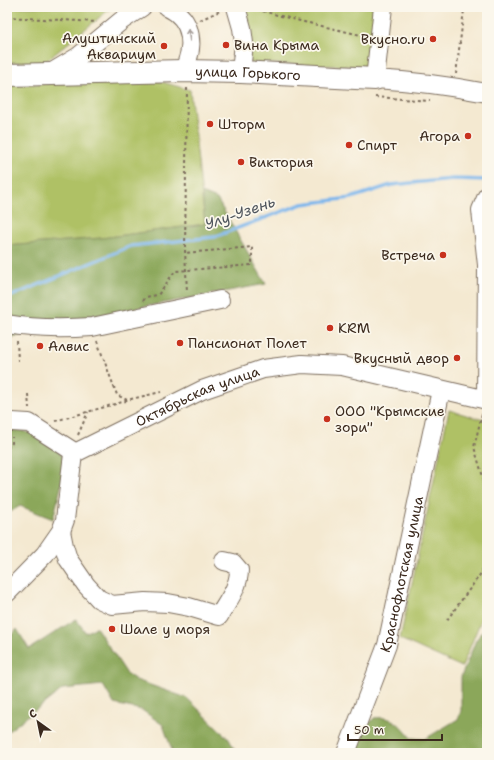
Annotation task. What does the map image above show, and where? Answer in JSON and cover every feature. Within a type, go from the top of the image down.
[{"type":"main road","name":"улица Горького","points":[[7,75],[185,71],[241,72],[375,79]]},
{"type":"street","points":[[49,74],[79,56],[118,24],[142,7]]},
{"type":"street","points":[[167,7],[176,11],[188,26],[190,51],[185,71]]},
{"type":"street","points":[[375,79],[383,7]]},
{"type":"street","points":[[229,8],[242,28],[244,43],[241,72]]},
{"type":"street","name":"улица Горького","points":[[375,79],[455,87],[487,93]]},
{"type":"street","points":[[486,400],[487,265],[481,210],[487,196]]},
{"type":"street","points":[[11,325],[34,328],[73,329],[92,327],[220,300]]},
{"type":"street","name":"Октябрьская улица","points":[[72,452],[202,390],[264,368],[302,364],[342,366],[486,400]]},
{"type":"street","name":"Краснофлотская улица","points":[[346,753],[387,646],[441,390]]},
{"type":"street","points":[[7,593],[45,554],[61,531],[65,520],[72,452],[29,423],[12,422]]},
{"type":"street","points":[[61,531],[68,559],[86,585],[99,599],[112,605],[145,602],[168,603],[189,607],[220,616],[235,590],[239,579],[239,570],[233,563],[224,561]]},
{"type":"path","points":[[246,7],[379,40]]},
{"type":"path","points":[[455,87],[464,10],[474,7]]},
{"type":"path","points":[[188,26],[229,8]]},
{"type":"path","points":[[7,17],[118,24]]},
{"type":"path","points":[[185,71],[185,253],[188,307]]},
{"type":"path","points":[[126,320],[146,297],[158,295],[174,271],[252,265],[252,247],[185,253]]},
{"type":"path","points":[[11,325],[18,361]]},
{"type":"path","points":[[92,327],[117,395]]},
{"type":"path","points":[[57,421],[127,400]]},
{"type":"path","points":[[486,400],[474,447],[487,490]]},
{"type":"path","points":[[72,452],[88,412]]},
{"type":"path","points":[[447,620],[482,572],[487,553]]},
{"type":"path","points":[[482,572],[487,576]]},
{"type":"green space","points":[[7,7],[111,8],[45,62],[7,63]]},
{"type":"green space","points":[[244,7],[378,7],[373,67],[247,63]]},
{"type":"green space","points":[[155,80],[190,90],[205,224],[102,238],[7,246],[7,85]]},
{"type":"green space","points":[[202,193],[217,199],[266,284],[83,318],[7,339],[7,246],[102,238],[205,224]]},
{"type":"green space","points":[[449,410],[487,421],[487,605],[462,667],[400,639]]},
{"type":"green space","points":[[7,427],[38,435],[54,445],[67,463],[53,519],[20,506],[7,514]]},
{"type":"green space","points":[[76,619],[86,633],[96,627],[127,674],[136,680],[187,698],[229,739],[236,753],[173,753],[163,725],[142,710],[114,704],[103,685],[63,689],[7,732],[7,639],[17,629],[29,649]]},
{"type":"green space","points":[[487,625],[487,753],[355,753],[365,728],[374,718],[387,718],[396,722],[411,738],[425,739],[458,719],[461,711],[461,677],[476,640]]},
{"type":"waterway","name":"Улу-Узень","points":[[7,298],[131,246],[214,237],[302,204],[351,198],[391,185],[453,179],[487,180]]},
{"type":"place","name":"Вкусно.ru","points":[[433,39]]},
{"type":"place","name":"Вина Крыма","points":[[226,45]]},
{"type":"place","name":"Алуштинский Аквариум","points":[[164,46]]},
{"type":"place","name":"Шторм","points":[[210,124]]},
{"type":"place","name":"Агора","points":[[468,136]]},
{"type":"place","name":"Спирт","points":[[349,145]]},
{"type":"place","name":"Виктория","points":[[241,162]]},
{"type":"place","name":"Встреча","points":[[443,255]]},
{"type":"place","name":"KRM","points":[[330,328]]},
{"type":"place","name":"Пансионат Полет","points":[[180,343]]},
{"type":"place","name":"Алвис","points":[[40,346]]},
{"type":"place","name":"Вкусный двор","points":[[457,358]]},
{"type":"place","name":"ООО \"Крымские зори\"","points":[[327,419]]},
{"type":"place","name":"Шале у моря","points":[[112,629]]}]
